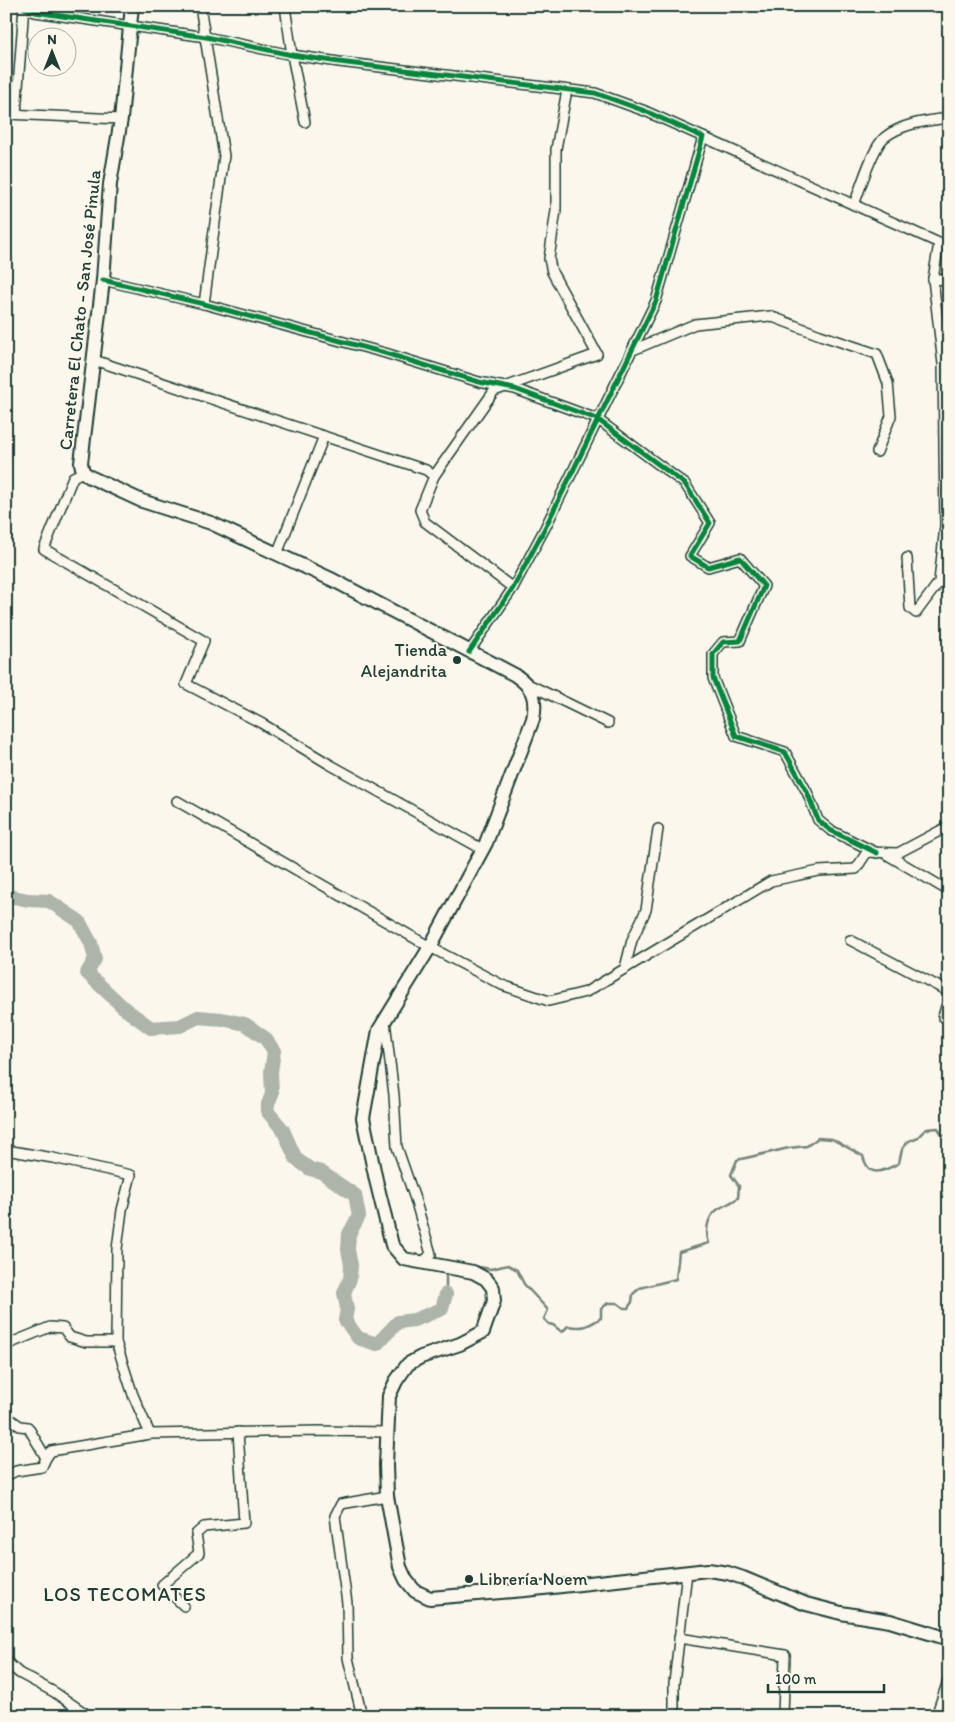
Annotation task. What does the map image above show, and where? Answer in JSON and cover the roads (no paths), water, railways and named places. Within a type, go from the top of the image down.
[{"type":"main road","name":"Carretera El Chato - San José Pinula","points":[[132,6],[121,120],[110,184],[103,280],[81,462],[83,472],[90,478],[142,501],[211,522],[333,580],[515,675],[528,684]]},
{"type":"main road","points":[[528,684],[534,699],[532,719],[482,849],[430,947],[379,1030],[364,1118],[376,1180],[392,1245],[404,1259],[473,1272],[486,1279],[493,1288],[494,1301],[483,1332],[460,1344],[421,1357],[408,1364],[396,1381],[389,1396],[386,1465],[387,1496],[400,1567],[406,1580],[415,1591],[430,1598],[525,1590],[708,1570],[728,1573],[806,1604],[841,1613],[890,1621],[949,1640]]},
{"type":"street","points":[[200,6],[224,156],[204,304]]},
{"type":"street","points":[[285,6],[305,122]]},
{"type":"street","points":[[121,120],[11,114],[24,7],[35,12],[206,37],[292,55],[388,69],[595,94],[645,111],[938,243],[933,279],[943,364],[945,526],[939,582],[916,613],[910,608],[907,558]]},
{"type":"street","points":[[513,588],[425,522],[420,510],[434,476],[494,391],[597,354],[552,272],[550,259],[556,210],[556,149],[567,90]]},
{"type":"street","points":[[854,205],[874,154],[884,138],[913,123],[949,118]]},
{"type":"street","points":[[469,652],[513,588],[545,528],[656,301],[703,137]]},
{"type":"street","points":[[933,279],[949,280]]},
{"type":"street","points":[[103,280],[204,304],[385,352],[479,382],[515,389],[597,419],[685,484],[710,523],[690,556],[708,566],[740,558],[764,586],[740,641],[723,642],[713,654],[713,678],[736,736],[785,752],[807,792],[818,820],[830,830],[880,853],[949,891]]},
{"type":"street","points":[[632,350],[694,324],[770,316],[877,354],[888,383],[891,416],[877,452]]},
{"type":"street","points":[[94,360],[426,470],[434,476]]},
{"type":"street","points":[[277,554],[324,436]]},
{"type":"street","points":[[83,472],[72,477],[44,549],[204,641],[186,684],[261,723],[329,764],[482,849]]},
{"type":"street","points":[[528,684],[608,723]]},
{"type":"street","points":[[177,801],[430,947],[502,986],[549,1001],[586,992],[771,881],[819,872],[856,869],[867,852],[898,853],[949,826]]},
{"type":"street","points":[[625,968],[632,940],[646,910],[658,829]]},
{"type":"street","points":[[850,940],[949,992]]},
{"type":"street","points":[[943,1017],[949,996]]},
{"type":"street","points":[[385,1021],[398,1148],[431,1254],[427,1264]]},
{"type":"street","points":[[6,1150],[131,1175],[122,1210],[117,1248],[116,1342],[133,1395],[150,1434]]},
{"type":"street","points":[[6,1345],[50,1327],[63,1328],[70,1337],[86,1342],[116,1342]]},
{"type":"street","points":[[6,1419],[10,1419],[20,1426],[28,1427],[46,1458]]},
{"type":"street","points":[[6,1476],[16,1471],[42,1467],[51,1451],[150,1434],[319,1431],[387,1432]]},
{"type":"street","points":[[184,1606],[162,1584],[199,1552],[196,1534],[204,1526],[244,1523],[238,1432]]},
{"type":"street","points":[[362,1716],[360,1700],[348,1658],[347,1603],[335,1516],[341,1504],[387,1496]]},
{"type":"street","points":[[674,1716],[674,1683],[687,1572]]},
{"type":"street","points":[[679,1638],[785,1655],[783,1716]]},
{"type":"street","points":[[6,1658],[7,1662],[19,1673],[54,1692],[89,1716]]},
{"type":"street","points":[[936,1716],[949,1678]]},
{"type":"waterway","points":[[6,898],[9,896],[28,900],[49,901],[79,921],[91,943],[95,959],[87,973],[125,1009],[151,1028],[180,1026],[198,1017],[222,1019],[245,1024],[265,1038],[274,1051],[271,1072],[272,1094],[267,1111],[283,1130],[296,1159],[310,1169],[321,1172],[355,1195],[359,1216],[349,1234],[350,1279],[344,1293],[347,1309],[345,1320],[358,1338],[377,1344],[398,1322],[414,1320],[442,1309],[446,1294]]},
{"type":"waterway","points":[[454,1263],[491,1269],[508,1265],[517,1270],[524,1284],[548,1310],[544,1319],[549,1324],[562,1332],[568,1326],[586,1326],[601,1318],[601,1309],[608,1303],[617,1303],[624,1308],[628,1308],[632,1302],[633,1294],[640,1288],[676,1279],[679,1252],[709,1243],[707,1230],[711,1217],[717,1210],[738,1198],[739,1186],[731,1175],[737,1160],[789,1148],[807,1146],[818,1138],[832,1139],[863,1156],[869,1168],[878,1172],[899,1163],[904,1145],[914,1140],[926,1130],[938,1128],[942,1135],[949,1135]]},
{"type":"waterway","points":[[446,1272],[446,1294]]},
{"type":"place","name":"Tienda Alejandrita","points":[[457,660]]},
{"type":"place","name":"Librería Noem","points":[[469,1579]]},
{"type":"district","name":"LOS TECOMATES","points":[[125,1594]]}]
